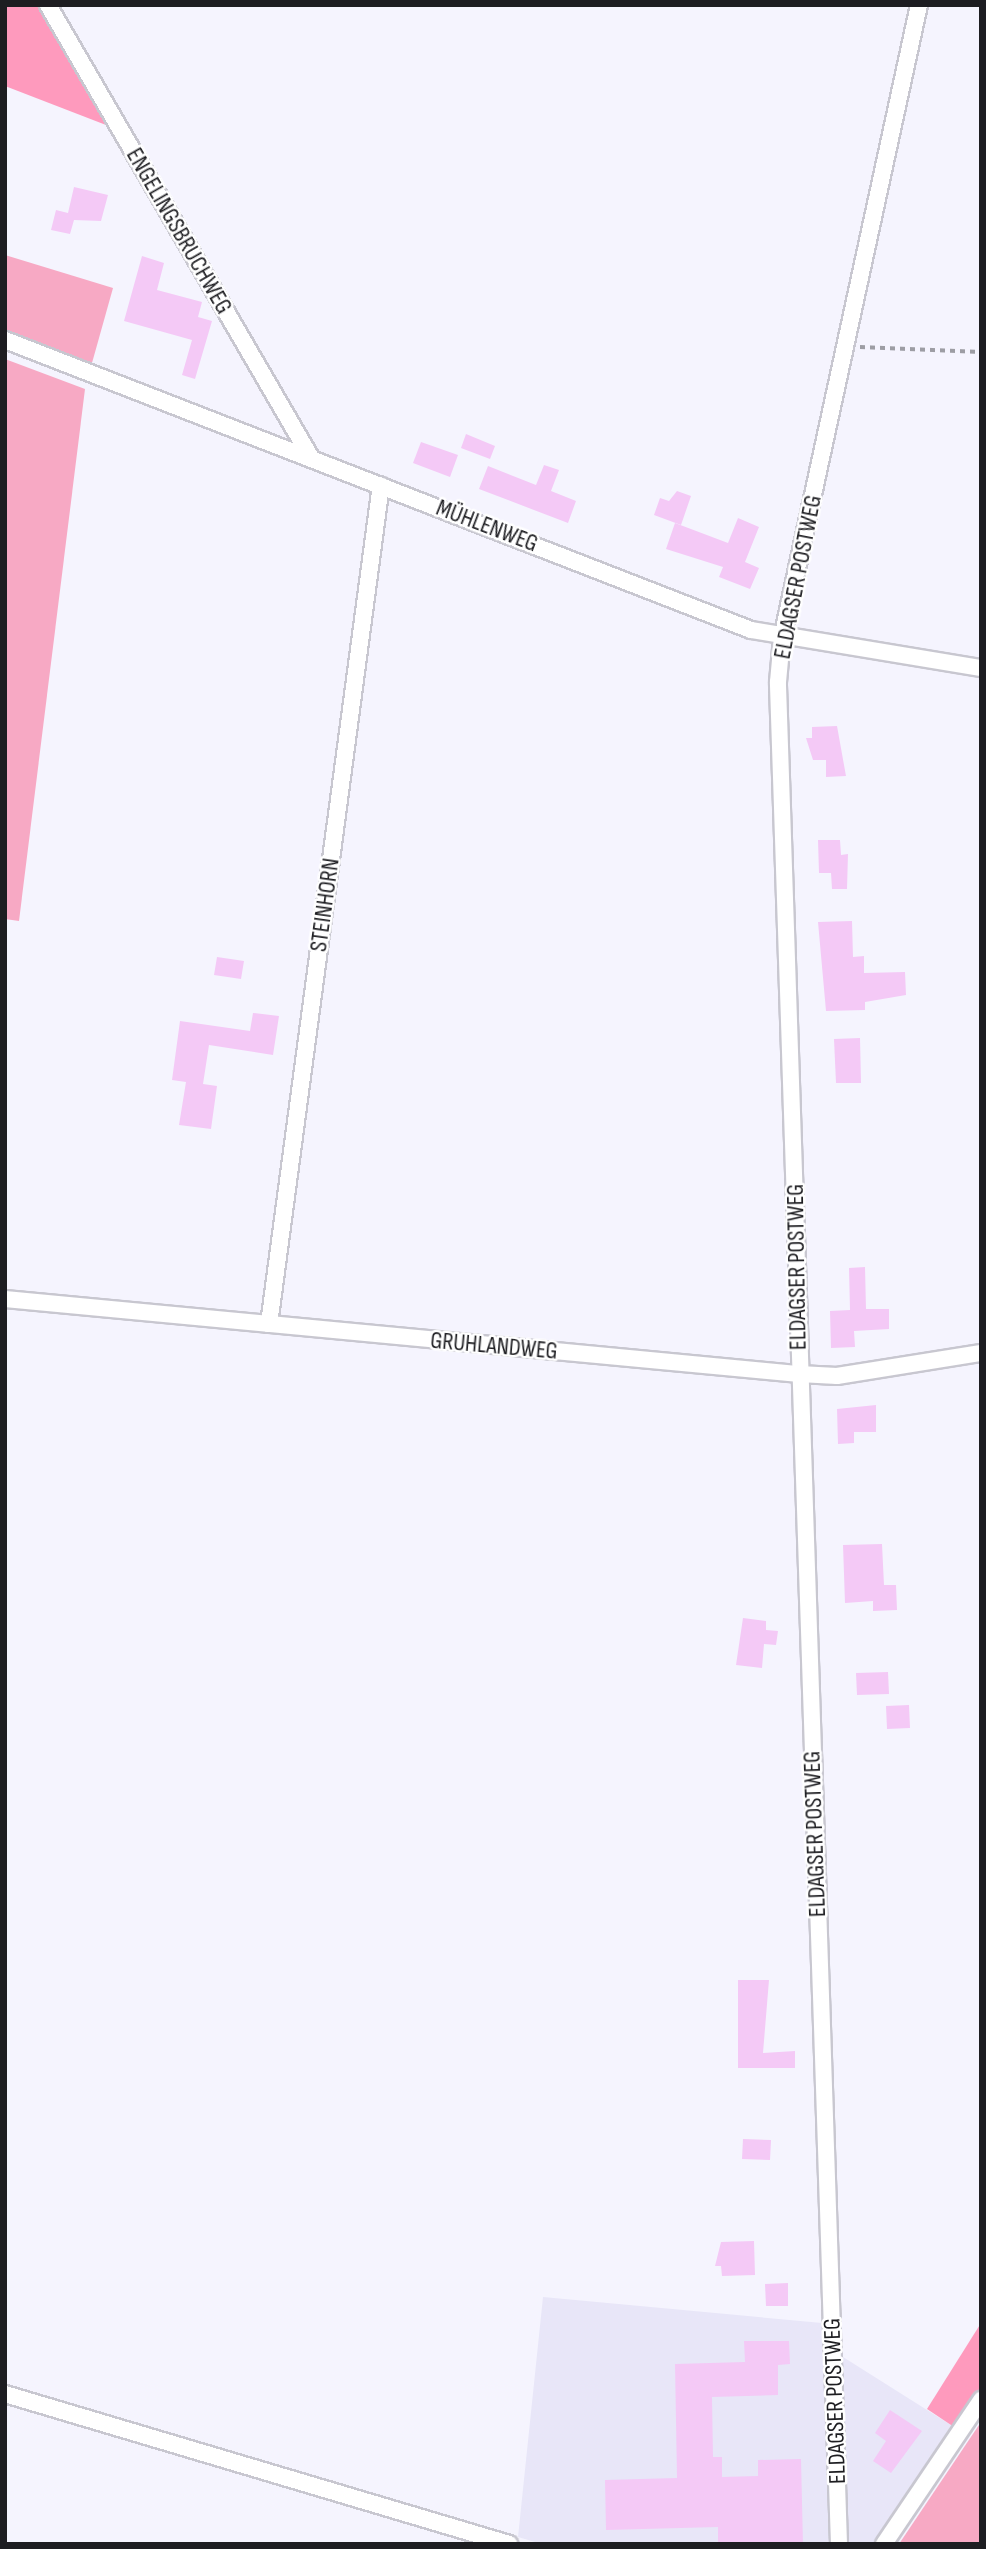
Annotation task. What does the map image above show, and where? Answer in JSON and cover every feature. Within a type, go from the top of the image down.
[{"type":"street","name":"ENGELINGSBRUCHWEG","points":[[48,5],[310,456]]},
{"type":"street","name":"ELDAGSER POSTWEG","points":[[839,2544],[799,1374],[782,638],[919,5]]},
{"type":"street","name":"MÜHLENWEG","points":[[5,340],[782,638],[981,668]]},
{"type":"street","name":"STEINHORN","points":[[269,1324],[381,485]]},
{"type":"street","name":"GRUHLANDWEG","points":[[5,1299],[799,1374],[837,1376],[981,1353]]},
{"type":"street","points":[[5,2394],[509,2544]]},
{"type":"street","points":[[884,2544],[981,2400]]},
{"type":"path","points":[[846,347],[981,352]]},
{"type":"shaded area","points":[[5,5],[39,5],[106,125],[5,86]]},
{"type":"shaded area","points":[[5,255],[113,288],[92,363],[5,330]]},
{"type":"shaded area","points":[[5,359],[85,389],[19,921],[5,919]]},
{"type":"shaded area","points":[[543,2297],[822,2323],[824,2345],[954,2427],[875,2544],[542,2544],[518,2537]]},
{"type":"shaded area","points":[[981,2323],[981,2387],[954,2427],[927,2409]]},
{"type":"shaded area","points":[[981,2422],[981,2544],[899,2544]]},
{"type":"building","points":[[74,187],[108,195],[101,221],[74,220],[70,234],[51,230],[56,210],[68,213]]},
{"type":"building","points":[[142,256],[164,263],[157,290],[202,302],[198,317],[212,321],[195,379],[182,375],[192,340],[124,321]]},
{"type":"building","points":[[466,434],[495,446],[490,459],[461,448]]},
{"type":"building","points":[[421,442],[458,455],[450,477],[413,463]]},
{"type":"building","points":[[544,465],[559,470],[551,491],[576,501],[568,523],[479,489],[488,466],[536,485]]},
{"type":"building","points":[[677,491],[691,496],[681,525],[654,515],[660,498],[669,501]]},
{"type":"building","points":[[738,518],[759,527],[745,562],[759,568],[750,589],[719,577],[723,567],[666,549],[675,523],[728,543]]},
{"type":"building","points":[[837,726],[846,776],[826,777],[826,760],[813,760],[806,738],[812,738],[812,727]]},
{"type":"building","points":[[818,840],[840,840],[841,855],[848,854],[847,889],[832,889],[831,873],[819,873]]},
{"type":"building","points":[[852,921],[853,957],[864,956],[864,973],[905,972],[906,995],[865,1002],[865,1010],[826,1011],[818,922]]},
{"type":"building","points":[[217,957],[244,961],[241,979],[214,975]]},
{"type":"building","points":[[253,1013],[279,1016],[273,1055],[209,1045],[203,1084],[217,1086],[211,1129],[179,1125],[186,1082],[172,1080],[180,1021],[250,1031]]},
{"type":"building","points":[[860,1038],[861,1083],[836,1083],[834,1039]]},
{"type":"building","points":[[865,1267],[866,1309],[889,1309],[889,1329],[854,1331],[855,1347],[831,1348],[830,1311],[850,1310],[849,1268]]},
{"type":"building","points":[[876,1405],[876,1432],[854,1432],[854,1443],[838,1444],[837,1409]]},
{"type":"building","points":[[882,1544],[884,1585],[896,1585],[897,1610],[873,1611],[873,1601],[845,1603],[843,1545]]},
{"type":"building","points":[[743,1618],[766,1621],[766,1630],[778,1631],[776,1645],[764,1644],[762,1668],[736,1665]]},
{"type":"building","points":[[888,1672],[889,1694],[857,1695],[856,1673]]},
{"type":"building","points":[[909,1705],[910,1728],[887,1729],[886,1706]]},
{"type":"building","points":[[738,1980],[769,1980],[763,2053],[795,2051],[795,2068],[738,2068]]},
{"type":"building","points":[[743,2139],[771,2140],[770,2160],[742,2159]]},
{"type":"building","points":[[754,2241],[755,2275],[722,2276],[721,2266],[715,2266],[721,2242]]},
{"type":"building","points":[[788,2283],[788,2306],[766,2306],[765,2284]]},
{"type":"building","points":[[744,2341],[789,2341],[790,2364],[778,2365],[778,2395],[712,2397],[713,2457],[722,2457],[722,2477],[758,2476],[758,2460],[801,2459],[803,2544],[718,2544],[718,2527],[606,2530],[605,2480],[677,2478],[675,2364],[745,2362]]},
{"type":"building","points":[[890,2410],[922,2431],[891,2473],[873,2461],[886,2441],[875,2433]]}]
